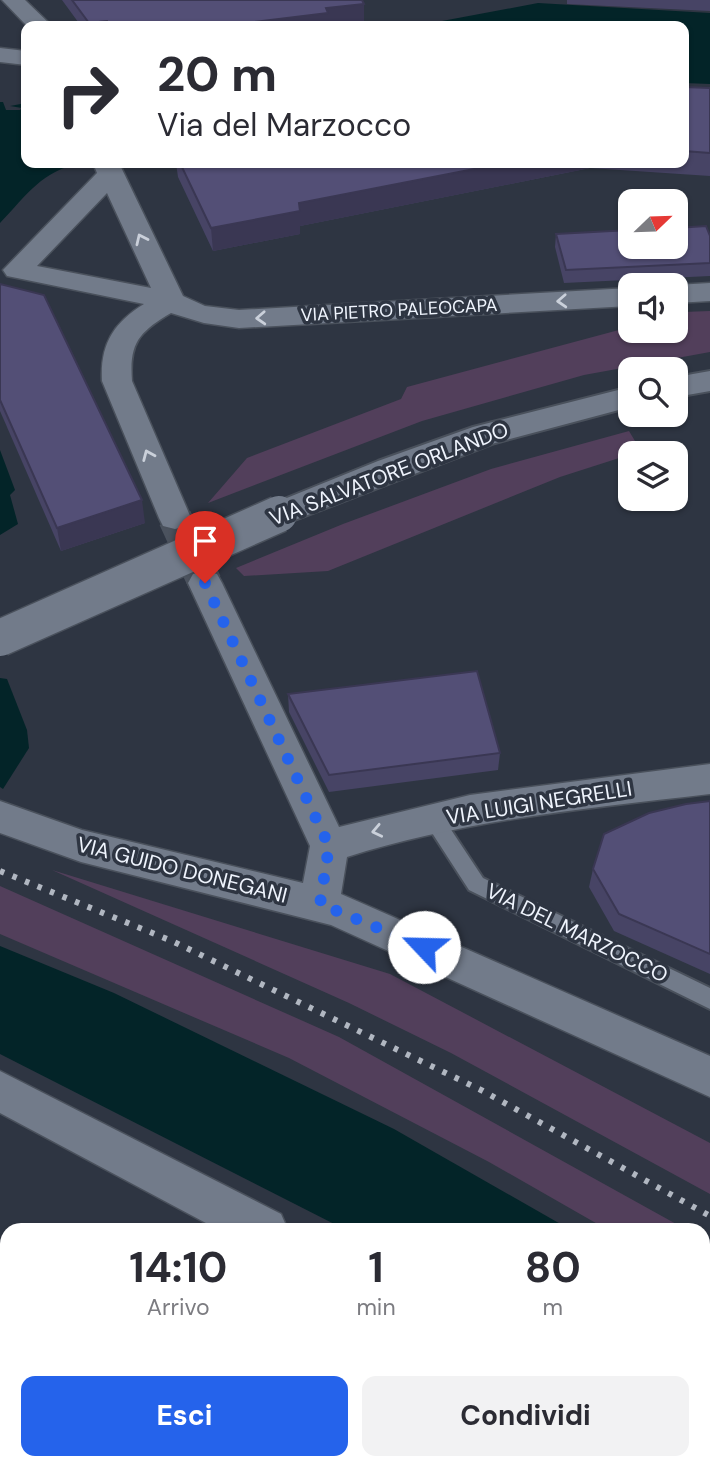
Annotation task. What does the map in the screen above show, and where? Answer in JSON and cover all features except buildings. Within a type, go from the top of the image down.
[{"type":"main road","points":[[688,385],[710,381]]},
{"type":"main road","name":"VIA SALVATORE ORLANDO","points":[[0,638],[279,514],[390,469],[485,435],[618,400]]},
{"type":"street","points":[[12,2],[34,21]]},
{"type":"street","points":[[0,55],[21,57]]},
{"type":"street","points":[[8,272],[108,168],[171,301]]},
{"type":"street","points":[[8,272],[171,301]]},
{"type":"street","points":[[688,293],[710,292]]},
{"type":"street","name":"VIA PIETRO PALEOCAPA","points":[[171,301],[189,311],[239,319],[618,298]]},
{"type":"street","points":[[171,301],[130,326],[118,352],[116,372],[117,381],[175,518]]},
{"type":"street","points":[[205,583],[329,846],[320,904]]},
{"type":"street","name":"VIA LUIGI NEGRELLI","points":[[329,846],[366,833],[502,804],[710,779]]},
{"type":"street","name":"VIA GUIDO DONEGANI","points":[[0,817],[80,846],[320,904],[414,942],[710,1077]]},
{"type":"street","points":[[0,1091],[252,1223]]},
{"type":"lane","name":"VIA DEL MARZOCCO","points":[[433,819],[476,884],[710,999]]},
{"type":"shaded area","points":[[538,3],[710,13],[710,84],[689,83],[689,21],[442,21]]},
{"type":"shaded area","points":[[0,102],[3,102],[6,110],[21,109],[21,168],[63,168],[36,185],[0,223]]},
{"type":"shaded area","points":[[710,311],[710,352],[683,357],[618,357],[618,369],[584,375],[422,421],[208,503],[247,458],[401,399],[407,387],[618,330],[618,343],[688,343],[688,312]]},
{"type":"shaded area","points":[[629,431],[635,441],[618,441],[618,458],[560,477],[328,571],[244,576],[236,568],[343,524],[491,469]]},
{"type":"shaded area","points":[[0,450],[15,490],[10,495],[18,524],[0,535]]},
{"type":"shaded area","points":[[0,678],[7,679],[27,730],[29,748],[3,789],[0,787]]},
{"type":"shaded area","points":[[52,870],[390,974],[710,1143],[710,1194],[451,1053],[349,1003]]},
{"type":"shaded area","points":[[0,886],[339,1037],[674,1223],[596,1223],[489,1162],[289,1058],[0,934]]},
{"type":"shaded area","points":[[0,946],[114,993],[394,1129],[559,1223],[332,1223],[0,1054]]},
{"type":"tunnel","points":[[175,518],[205,583]]},
{"type":"railway","points":[[0,871],[172,941],[483,1091],[710,1216]]},
{"type":"route","points":[[205,583],[329,846],[320,904],[424,947]]}]
